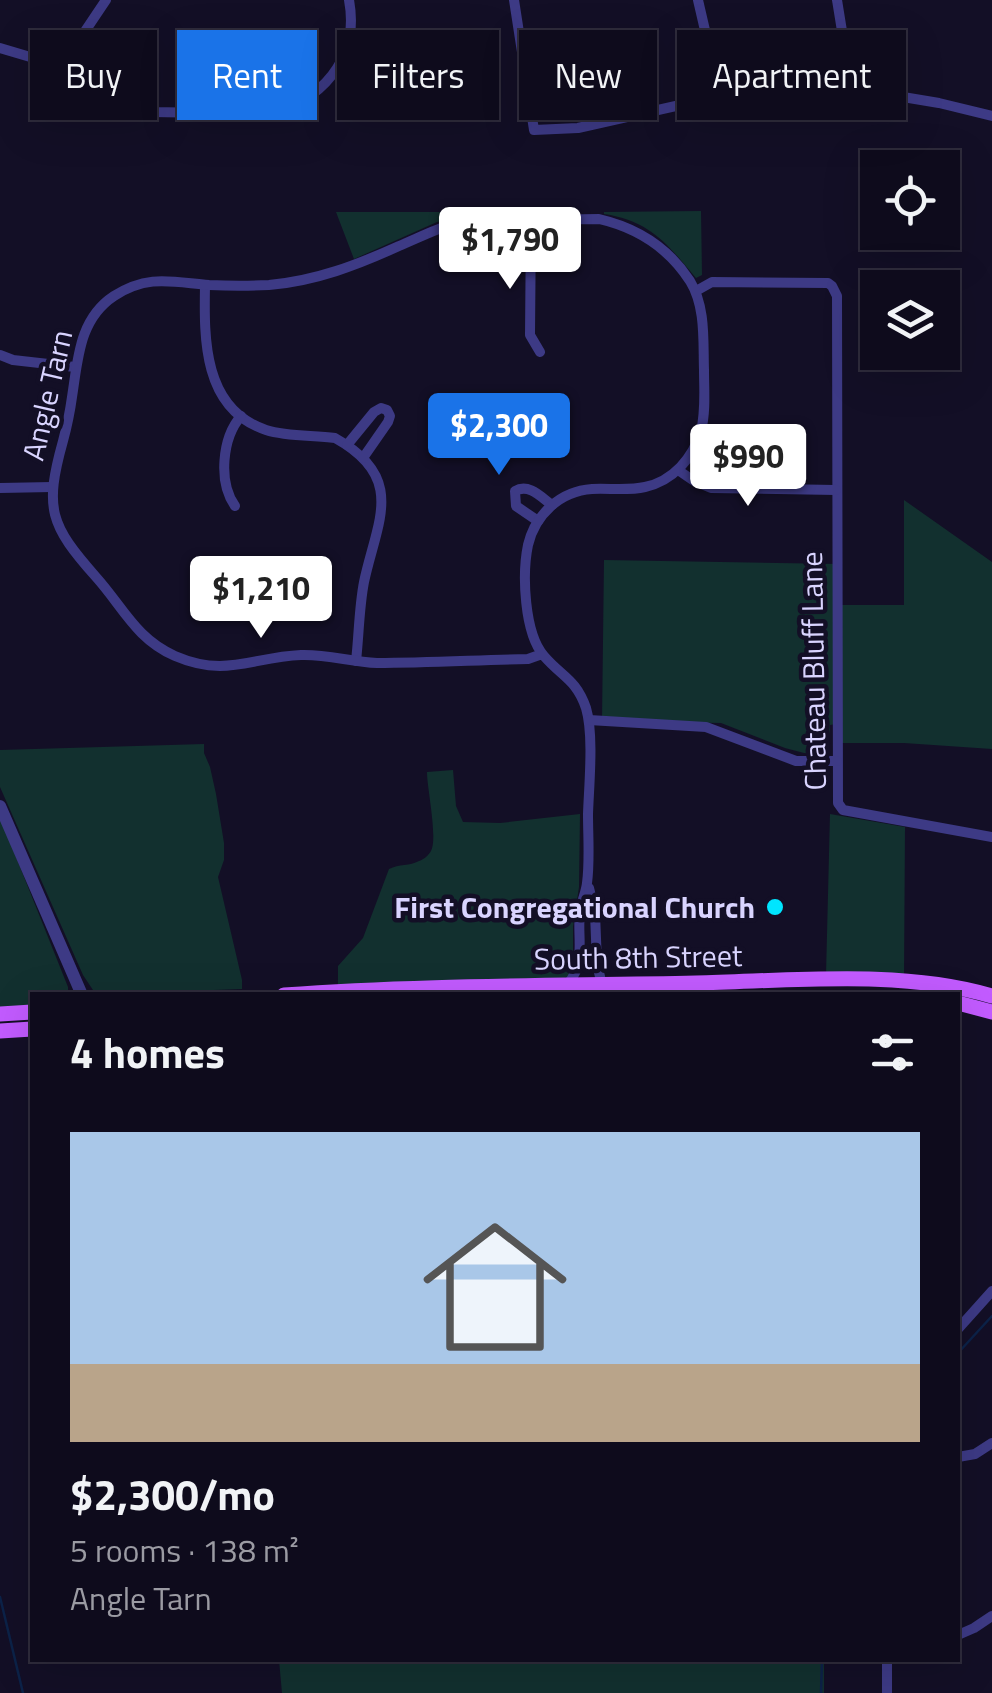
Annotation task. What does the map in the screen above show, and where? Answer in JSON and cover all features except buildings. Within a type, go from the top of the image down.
[{"type":"main road","name":"South 8th Street","points":[[378,992],[567,986],[602,990],[910,980],[992,996]]},
{"type":"main road","points":[[960,1004],[992,1012]]},
{"type":"main road","points":[[0,1014],[30,1012]]},
{"type":"main road","points":[[0,1031],[30,1029]]},
{"type":"street","points":[[86,30],[106,0]]},
{"type":"street","points":[[157,112],[248,114],[283,110],[316,93],[336,69],[350,39],[349,0]]},
{"type":"street","points":[[514,0],[534,130],[578,128],[677,105]]},
{"type":"street","points":[[698,0],[705,30]]},
{"type":"street","points":[[836,0],[841,30]]},
{"type":"street","points":[[0,48],[30,56]]},
{"type":"street","points":[[906,98],[992,116]]},
{"type":"street","name":"Angle Tarn","points":[[52,486],[82,336],[89,322],[117,294],[152,281],[270,285],[314,278],[455,223],[484,220],[599,218],[632,229],[666,251],[696,291],[704,334],[704,415],[694,451],[678,470]]},
{"type":"street","points":[[530,220],[530,335],[540,352]]},
{"type":"street","name":"Chateau Bluff Lane","points":[[696,291],[712,282],[828,283],[835,290],[838,803],[843,810],[992,836]]},
{"type":"street","points":[[204,285],[204,330],[212,375],[224,398],[240,416],[264,429],[335,438],[373,470],[382,508],[363,591],[356,661]]},
{"type":"street","points":[[0,355],[76,367]]},
{"type":"street","points":[[347,445],[374,412],[388,410],[388,422],[363,458]]},
{"type":"street","points":[[235,506],[227,495],[226,451],[232,426],[240,416]]},
{"type":"street","points":[[602,990],[588,882],[589,720],[580,693],[570,678],[542,654],[532,630],[526,596],[529,544],[538,521],[552,505],[575,492],[648,486],[678,470],[710,488],[836,490]]},
{"type":"street","points":[[1,488],[52,486],[57,524],[133,627],[172,655],[195,664],[218,668],[299,655],[374,663],[528,659],[542,654]]},
{"type":"street","points":[[538,521],[516,506],[515,490],[528,488],[552,505]]},
{"type":"street","points":[[589,720],[706,727],[796,761],[837,761]]},
{"type":"street","points":[[0,806],[81,992]]},
{"type":"street","points":[[567,986],[579,960],[580,913],[588,882]]},
{"type":"street","points":[[960,1327],[992,1292]]},
{"type":"street","points":[[960,1457],[975,1454],[992,1444]]},
{"type":"street","points":[[960,1634],[992,1616]]},
{"type":"street","points":[[886,1693],[887,1662]]},
{"type":"green space","points":[[701,211],[702,275],[696,278],[657,236],[634,222],[604,214],[604,212]]},
{"type":"green space","points":[[336,212],[473,214],[437,222],[354,259]]},
{"type":"green space","points":[[904,500],[992,562],[992,749],[842,743],[842,605],[904,605]]},
{"type":"green space","points":[[604,560],[839,564],[836,724],[830,725],[828,755],[785,748],[721,723],[602,721]]},
{"type":"green space","points":[[204,744],[224,843],[218,877],[242,989],[93,990],[0,787],[0,750]]},
{"type":"green space","points":[[453,770],[456,806],[463,822],[500,823],[580,814],[579,887],[569,976],[558,981],[338,986],[338,966],[363,938],[389,869],[412,864],[431,851],[433,825],[427,772]]},
{"type":"green space","points":[[830,814],[905,827],[904,975],[826,975]]},
{"type":"green space","points":[[0,817],[68,992],[30,992],[30,1007],[0,1008]]},
{"type":"green space","points":[[279,1662],[824,1662],[824,1693],[282,1693]]},
{"type":"waterway","points":[[960,1351],[992,1316]]},
{"type":"waterway","points":[[0,1597],[23,1693]]},
{"type":"waterway","points":[[821,1693],[822,1662]]},
{"type":"place","name":"First Congregational Church","points":[[775,907]]}]
